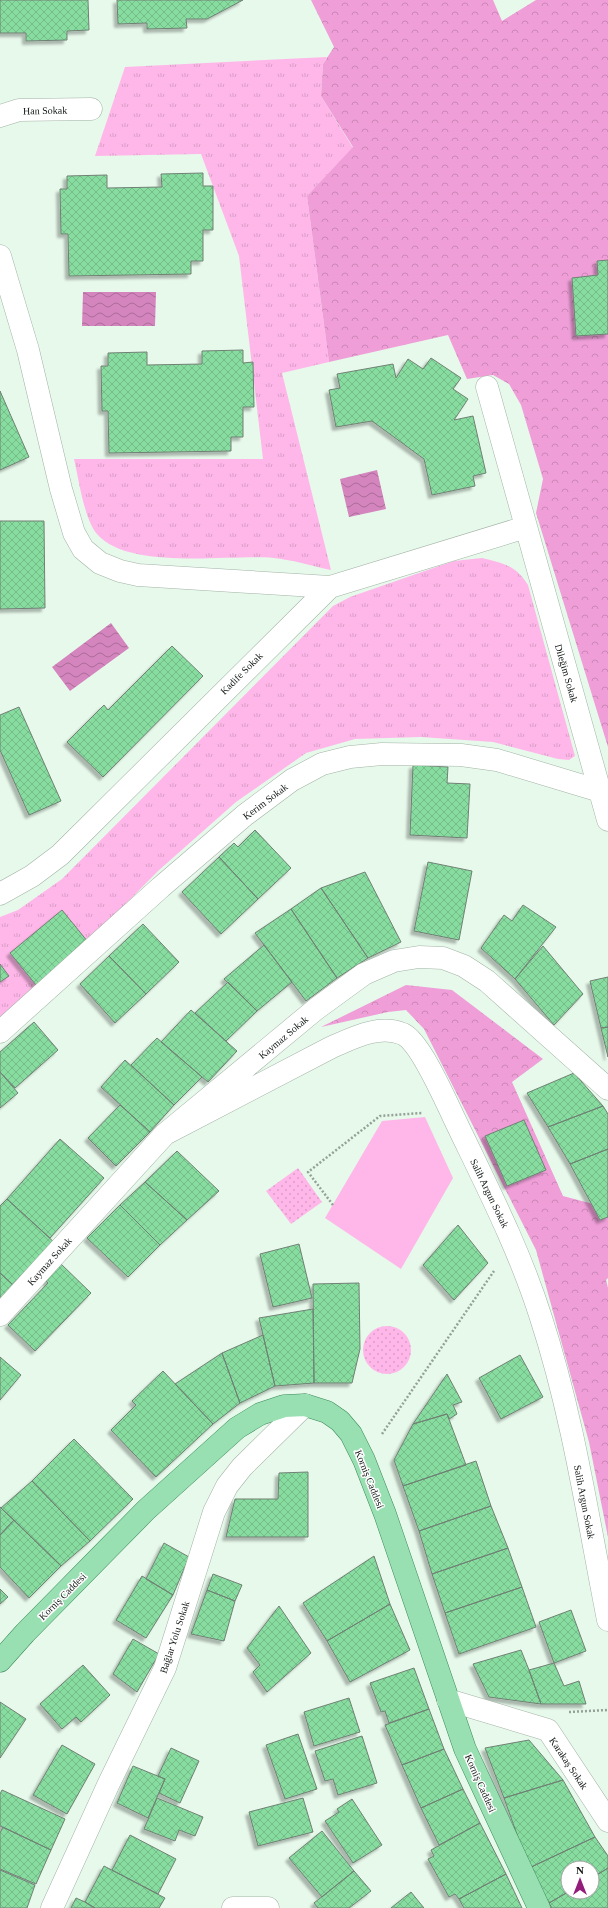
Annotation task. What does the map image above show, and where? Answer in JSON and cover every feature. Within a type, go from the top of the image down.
[{"type":"main road","name":"Korniş Caddesi","points":[[0,1660],[146,1510],[237,1428],[260,1414],[284,1406],[305,1405],[327,1412],[340,1421],[351,1434],[364,1460],[465,1750],[539,1908]]},
{"type":"street","name":"Han Sokak","points":[[0,116],[19,110],[91,109]]},
{"type":"street","points":[[0,256],[28,350],[61,489],[74,533],[83,549],[100,563],[120,571],[138,574],[330,587]]},
{"type":"street","name":"Dileğim Sokak","points":[[487,387],[526,527],[604,791],[608,820]]},
{"type":"street","name":"Kadife Sokak","points":[[0,894],[32,876],[60,855],[330,587],[526,527]]},
{"type":"street","name":"Kerim Sokak","points":[[0,1032],[161,887],[245,815],[292,780],[322,764],[350,757],[382,754],[461,755],[503,762],[604,791]]},
{"type":"street","name":"Kaymaz Sokak","points":[[0,1315],[165,1134],[316,1009],[364,974],[394,961],[419,957],[443,958],[464,966],[487,981],[608,1089]]},
{"type":"street","name":"Salih Argun Sokak","points":[[165,1134],[332,1047],[375,1032],[391,1032],[404,1035],[413,1043],[420,1052],[450,1110],[514,1243],[541,1317],[566,1404],[608,1620]]},
{"type":"street","name":"Bağlar Yolu Sokak","points":[[52,1908],[109,1783],[166,1668],[214,1512],[224,1492],[242,1467],[305,1405]]},
{"type":"street","name":"Karakaş Sokak","points":[[448,1700],[548,1730],[608,1821]]},
{"type":"street","points":[[238,1908],[268,1908]]},
{"type":"path","points":[[333,1205],[308,1172],[380,1116],[450,1110]]},
{"type":"path","points":[[364,1460],[514,1243]]},
{"type":"path","points":[[573,1711],[608,1710]]},
{"type":"green space","points":[[311,0],[493,0],[502,21],[536,0],[608,0],[608,747],[536,513],[543,479],[521,405],[509,384],[493,375],[467,379],[448,335],[329,362],[307,196],[353,147],[321,96],[323,64],[334,47]]},
{"type":"green space","points":[[327,57],[323,64],[321,96],[353,148],[307,196],[329,362],[282,373],[331,570],[274,558],[155,557],[132,553],[112,545],[97,534],[92,527],[82,499],[74,459],[263,459],[239,256],[201,154],[95,156],[125,67]]},
{"type":"green space","points":[[482,558],[509,566],[519,573],[528,585],[575,756],[569,760],[558,759],[493,742],[421,737],[355,739],[306,753],[236,802],[158,871],[88,942],[0,1021],[0,917],[18,910],[62,879],[333,606],[350,597],[454,561]]},
{"type":"green space","points":[[406,985],[452,990],[543,1059],[512,1082],[563,1196],[608,1208],[608,1278],[606,1280],[608,1288],[608,1537],[589,1442],[536,1250],[424,1029],[406,1010],[388,1012],[321,1027]]},
{"type":"green space","points":[[425,1117],[453,1178],[401,1269],[325,1218],[382,1121]]},
{"type":"green space","points":[[298,1168],[322,1202],[291,1224],[266,1191]]},
{"type":"green space","points":[[387,1326],[396,1328],[404,1333],[409,1341],[411,1350],[409,1359],[404,1367],[396,1372],[387,1374],[378,1372],[370,1367],[365,1359],[363,1350],[365,1341],[370,1333],[378,1328]]},
{"type":"water","points":[[83,292],[156,292],[155,326],[82,326]]},
{"type":"water","points":[[377,470],[386,509],[349,517],[340,479]]},
{"type":"water","points":[[111,623],[129,648],[70,691],[52,667]]},
{"type":"building","points":[[0,0],[88,0],[89,30],[67,31],[67,40],[26,41],[26,33],[0,33]]},
{"type":"building","points":[[117,0],[243,0],[207,19],[186,19],[187,28],[147,29],[147,23],[118,24]]},
{"type":"building","points":[[203,173],[203,186],[213,186],[213,230],[203,230],[203,261],[191,261],[191,274],[69,276],[68,234],[61,234],[60,189],[67,189],[67,176],[107,175],[107,188],[162,187],[161,174]]},
{"type":"building","points":[[608,260],[608,334],[576,336],[572,278],[598,275],[597,261]]},
{"type":"building","points":[[243,350],[243,363],[253,362],[254,407],[243,407],[243,437],[231,437],[231,451],[109,453],[108,411],[102,411],[101,366],[108,366],[108,353],[147,352],[147,365],[202,364],[202,351]]},
{"type":"building","points":[[431,358],[461,378],[453,389],[468,399],[454,420],[473,416],[486,473],[473,476],[475,486],[432,495],[424,459],[372,421],[336,427],[329,390],[340,388],[337,374],[393,364],[396,378],[408,359],[423,369]]},
{"type":"building","points":[[0,391],[29,457],[0,470]]},
{"type":"building","points":[[0,521],[44,521],[45,608],[0,609]]},
{"type":"building","points":[[172,646],[203,676],[103,777],[67,742],[104,705],[108,710]]},
{"type":"building","points":[[19,707],[61,801],[29,815],[0,750],[0,715]]},
{"type":"building","points":[[413,765],[448,767],[447,783],[470,784],[467,838],[410,835]]},
{"type":"building","points":[[255,830],[291,868],[258,899],[219,857],[234,843],[238,847]]},
{"type":"building","points":[[219,857],[258,899],[221,934],[182,892]]},
{"type":"building","points":[[428,862],[472,871],[459,940],[414,931]]},
{"type":"building","points":[[365,872],[401,942],[368,958],[321,888]]},
{"type":"building","points":[[321,888],[368,958],[337,978],[291,909]]},
{"type":"building","points":[[523,905],[556,927],[515,979],[481,948],[504,915],[512,921]]},
{"type":"building","points":[[291,909],[337,978],[306,1001],[255,933]]},
{"type":"building","points":[[62,910],[88,942],[36,985],[10,953]]},
{"type":"building","points":[[143,924],[179,962],[146,994],[109,956]]},
{"type":"building","points":[[264,945],[292,982],[257,1011],[224,979]]},
{"type":"building","points":[[543,946],[583,994],[554,1025],[515,979]]},
{"type":"building","points":[[109,956],[146,994],[115,1023],[80,984]]},
{"type":"building","points":[[0,964],[9,976],[0,982]]},
{"type":"building","points":[[608,977],[608,1027],[601,1028],[590,981]]},
{"type":"building","points":[[228,982],[257,1011],[226,1041],[195,1013]]},
{"type":"building","points":[[191,1010],[237,1051],[208,1082],[161,1042]]},
{"type":"building","points":[[34,1022],[58,1050],[15,1088],[0,1072],[0,1052]]},
{"type":"building","points":[[608,1027],[608,1057],[601,1028]]},
{"type":"building","points":[[157,1038],[202,1077],[174,1105],[131,1065]]},
{"type":"building","points":[[125,1060],[174,1105],[150,1132],[101,1087]]},
{"type":"building","points":[[0,1072],[18,1093],[0,1108]]},
{"type":"building","points":[[574,1073],[603,1106],[548,1127],[527,1093]]},
{"type":"building","points":[[120,1105],[150,1132],[116,1166],[88,1138]]},
{"type":"building","points":[[603,1106],[608,1114],[608,1149],[570,1164],[548,1127]]},
{"type":"building","points":[[524,1120],[546,1170],[507,1186],[485,1136]]},
{"type":"building","points":[[60,1139],[104,1178],[50,1238],[7,1199]]},
{"type":"building","points":[[608,1149],[608,1217],[600,1220],[570,1164]]},
{"type":"building","points":[[177,1151],[219,1191],[187,1220],[145,1182]]},
{"type":"building","points":[[145,1182],[187,1220],[160,1245],[120,1205]]},
{"type":"building","points":[[7,1199],[56,1244],[14,1286],[0,1273],[0,1206]]},
{"type":"building","points":[[120,1205],[160,1245],[128,1277],[87,1238]]},
{"type":"building","points":[[458,1225],[488,1263],[454,1300],[423,1265]]},
{"type":"building","points":[[299,1244],[312,1298],[273,1307],[260,1254]]},
{"type":"building","points":[[60,1263],[91,1293],[35,1351],[8,1325],[48,1283],[44,1279]]},
{"type":"building","points":[[0,1273],[14,1286],[0,1301]]},
{"type":"building","points":[[359,1283],[360,1349],[352,1383],[314,1383],[313,1284]]},
{"type":"building","points":[[313,1309],[314,1383],[275,1386],[259,1318]]},
{"type":"building","points":[[263,1335],[275,1386],[240,1403],[222,1353]]},
{"type":"building","points":[[222,1353],[240,1403],[213,1424],[175,1384]]},
{"type":"building","points":[[520,1355],[543,1397],[501,1419],[479,1378]]},
{"type":"building","points":[[0,1357],[21,1375],[0,1400]]},
{"type":"building","points":[[163,1371],[213,1424],[156,1477],[111,1430],[136,1405],[132,1401]]},
{"type":"building","points":[[447,1374],[462,1402],[453,1405],[457,1414],[449,1419],[447,1414],[413,1424]]},
{"type":"building","points":[[447,1414],[466,1465],[403,1486],[394,1460],[413,1424]]},
{"type":"building","points":[[74,1439],[133,1499],[90,1541],[32,1481]]},
{"type":"building","points":[[476,1461],[491,1506],[419,1531],[403,1486]]},
{"type":"building","points":[[308,1472],[308,1537],[226,1537],[235,1499],[278,1499],[279,1473]]},
{"type":"building","points":[[32,1481],[90,1541],[61,1566],[1,1508]]},
{"type":"building","points":[[491,1506],[508,1548],[432,1574],[419,1531]]},
{"type":"building","points":[[0,1507],[14,1520],[0,1535]]},
{"type":"building","points":[[14,1520],[61,1566],[29,1598],[0,1567],[0,1535]]},
{"type":"building","points":[[164,1543],[189,1557],[173,1595],[146,1579]]},
{"type":"building","points":[[508,1548],[522,1587],[445,1613],[432,1574]]},
{"type":"building","points":[[374,1556],[390,1604],[327,1641],[303,1603]]},
{"type":"building","points":[[213,1574],[242,1585],[235,1601],[207,1590]]},
{"type":"building","points":[[142,1576],[173,1595],[146,1638],[116,1620]]},
{"type":"building","points":[[522,1587],[536,1627],[459,1654],[445,1613]]},
{"type":"building","points":[[0,1589],[8,1597],[0,1604]]},
{"type":"building","points":[[207,1590],[235,1601],[224,1641],[191,1634]]},
{"type":"building","points":[[390,1604],[410,1650],[350,1682],[327,1641]]},
{"type":"building","points":[[279,1606],[311,1653],[267,1692],[253,1672],[260,1665],[247,1648]]},
{"type":"building","points":[[571,1610],[586,1651],[554,1663],[539,1622]]},
{"type":"building","points":[[133,1639],[159,1654],[137,1692],[113,1674]]},
{"type":"building","points":[[521,1650],[541,1704],[489,1697],[473,1664]]},
{"type":"building","points":[[554,1663],[564,1686],[579,1681],[586,1704],[541,1704],[529,1670]]},
{"type":"building","points":[[83,1665],[110,1695],[81,1722],[76,1717],[62,1729],[40,1704]]},
{"type":"building","points":[[414,1668],[429,1709],[389,1723],[385,1711],[381,1712],[370,1683]]},
{"type":"building","points":[[349,1698],[360,1732],[314,1746],[304,1712]]},
{"type":"building","points":[[0,1702],[26,1719],[0,1758]]},
{"type":"building","points":[[429,1709],[444,1749],[402,1765],[385,1725]]},
{"type":"building","points":[[298,1734],[317,1789],[285,1799],[266,1745]]},
{"type":"building","points":[[362,1736],[377,1783],[338,1795],[333,1779],[325,1781],[315,1751]]},
{"type":"building","points":[[529,1740],[563,1780],[504,1798],[485,1748]]},
{"type":"building","points":[[62,1745],[95,1764],[67,1814],[33,1795]]},
{"type":"building","points":[[171,1748],[199,1761],[180,1803],[159,1793],[165,1779],[158,1776]]},
{"type":"building","points":[[444,1749],[463,1789],[421,1808],[402,1765]]},
{"type":"building","points":[[133,1766],[165,1779],[148,1818],[117,1803]]},
{"type":"building","points":[[563,1780],[595,1837],[529,1868],[504,1798]]},
{"type":"building","points":[[463,1789],[480,1823],[439,1845],[421,1808]]},
{"type":"building","points":[[2,1790],[65,1819],[51,1850],[0,1826],[0,1794]]},
{"type":"building","points":[[157,1798],[203,1817],[195,1836],[179,1830],[175,1841],[144,1829]]},
{"type":"building","points":[[303,1798],[313,1832],[258,1846],[249,1812]]},
{"type":"building","points":[[352,1799],[382,1845],[353,1863],[325,1821],[339,1812],[337,1809]]},
{"type":"building","points":[[480,1823],[506,1874],[459,1899],[455,1894],[449,1897],[428,1859],[434,1856],[431,1850]]},
{"type":"building","points":[[3,1827],[51,1850],[36,1884],[0,1869],[0,1833]]},
{"type":"building","points":[[322,1831],[354,1871],[322,1897],[289,1858]]},
{"type":"building","points":[[130,1835],[176,1859],[158,1894],[112,1870]]},
{"type":"building","points":[[595,1837],[608,1856],[608,1868],[600,1873],[600,1860],[560,1860],[560,1897],[549,1903],[529,1868]]},
{"type":"building","points":[[104,1866],[165,1898],[159,1908],[95,1908],[85,1902]]},
{"type":"building","points":[[608,1868],[608,1908],[552,1908],[549,1903],[560,1897],[560,1900],[600,1900],[600,1873]]},
{"type":"building","points":[[0,1870],[35,1885],[27,1908],[0,1908]]},
{"type":"building","points":[[354,1871],[371,1891],[349,1908],[318,1908],[314,1903]]},
{"type":"building","points":[[506,1874],[522,1908],[464,1908],[459,1899]]},
{"type":"building","points":[[411,1892],[424,1908],[391,1908]]},
{"type":"building","points":[[76,1898],[85,1902],[95,1908],[71,1908]]}]
